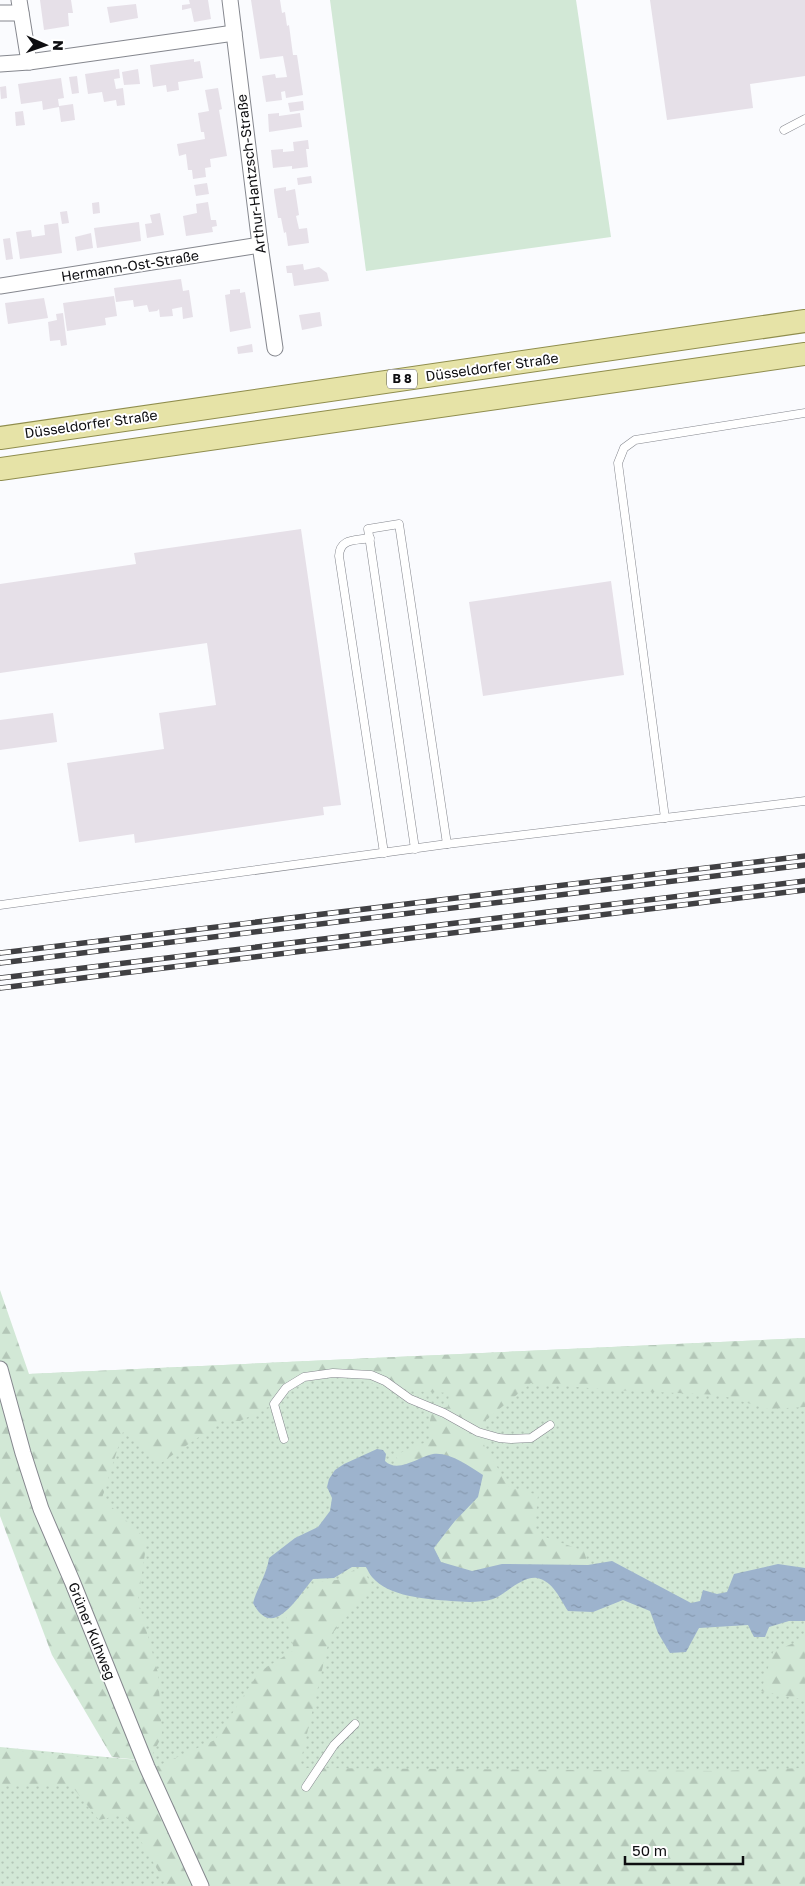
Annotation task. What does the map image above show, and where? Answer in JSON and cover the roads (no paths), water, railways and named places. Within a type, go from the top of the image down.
[{"type":"main road","name":"Düsseldorfer Straße","points":[[0,438],[805,321]]},
{"type":"main road","name":"B 8","points":[[0,468],[805,354]]},
{"type":"street","name":"Arthur-Hantzsch-Straße","points":[[230,0],[260,245],[275,348]]},
{"type":"street","points":[[0,13],[20,6],[29,62]]},
{"type":"street","points":[[0,64],[29,62],[234,33]]},
{"type":"street","name":"Hermann-Ost-Straße","points":[[0,286],[260,245]]},
{"type":"street","name":"Grüner Kuhweg","points":[[0,1369],[23,1453],[41,1509],[147,1767],[201,1886]]},
{"type":"lane","points":[[784,130],[805,119]]},
{"type":"lane","points":[[665,818],[618,462],[624,448],[635,440],[805,413]]},
{"type":"lane","points":[[414,849],[368,529],[399,524],[447,844]]},
{"type":"lane","points":[[370,538],[344,542],[340,548],[339,556],[384,853]]},
{"type":"lane","points":[[0,905],[447,844],[805,801]]},
{"type":"lane","points":[[284,1439],[274,1404],[286,1388],[304,1377],[333,1373],[371,1375],[385,1381],[410,1399],[444,1413],[478,1432],[499,1438],[531,1438],[550,1425]]},
{"type":"lane","points":[[306,1787],[334,1745],[355,1724]]},
{"type":"water","points":[[377,1449],[383,1450],[386,1454],[385,1461],[390,1465],[402,1465],[428,1455],[440,1454],[453,1457],[483,1475],[478,1497],[454,1522],[434,1548],[441,1562],[472,1571],[502,1564],[588,1565],[612,1561],[691,1603],[700,1601],[703,1590],[717,1594],[727,1592],[734,1574],[778,1564],[805,1568],[805,1621],[789,1621],[769,1627],[765,1637],[754,1637],[748,1625],[699,1628],[686,1652],[670,1653],[658,1633],[650,1611],[623,1600],[593,1612],[568,1611],[552,1587],[537,1578],[526,1580],[498,1597],[488,1600],[467,1602],[430,1599],[408,1596],[388,1589],[379,1584],[370,1575],[366,1567],[352,1567],[334,1578],[313,1579],[285,1612],[277,1617],[269,1618],[261,1614],[253,1603],[269,1558],[295,1538],[318,1527],[330,1511],[332,1498],[327,1487],[329,1479],[335,1470]]},
{"type":"railway","points":[[0,953],[805,856]]},
{"type":"railway","points":[[0,963],[805,865]]},
{"type":"railway","points":[[0,978],[805,881]]},
{"type":"railway","points":[[0,988],[805,890]]}]
